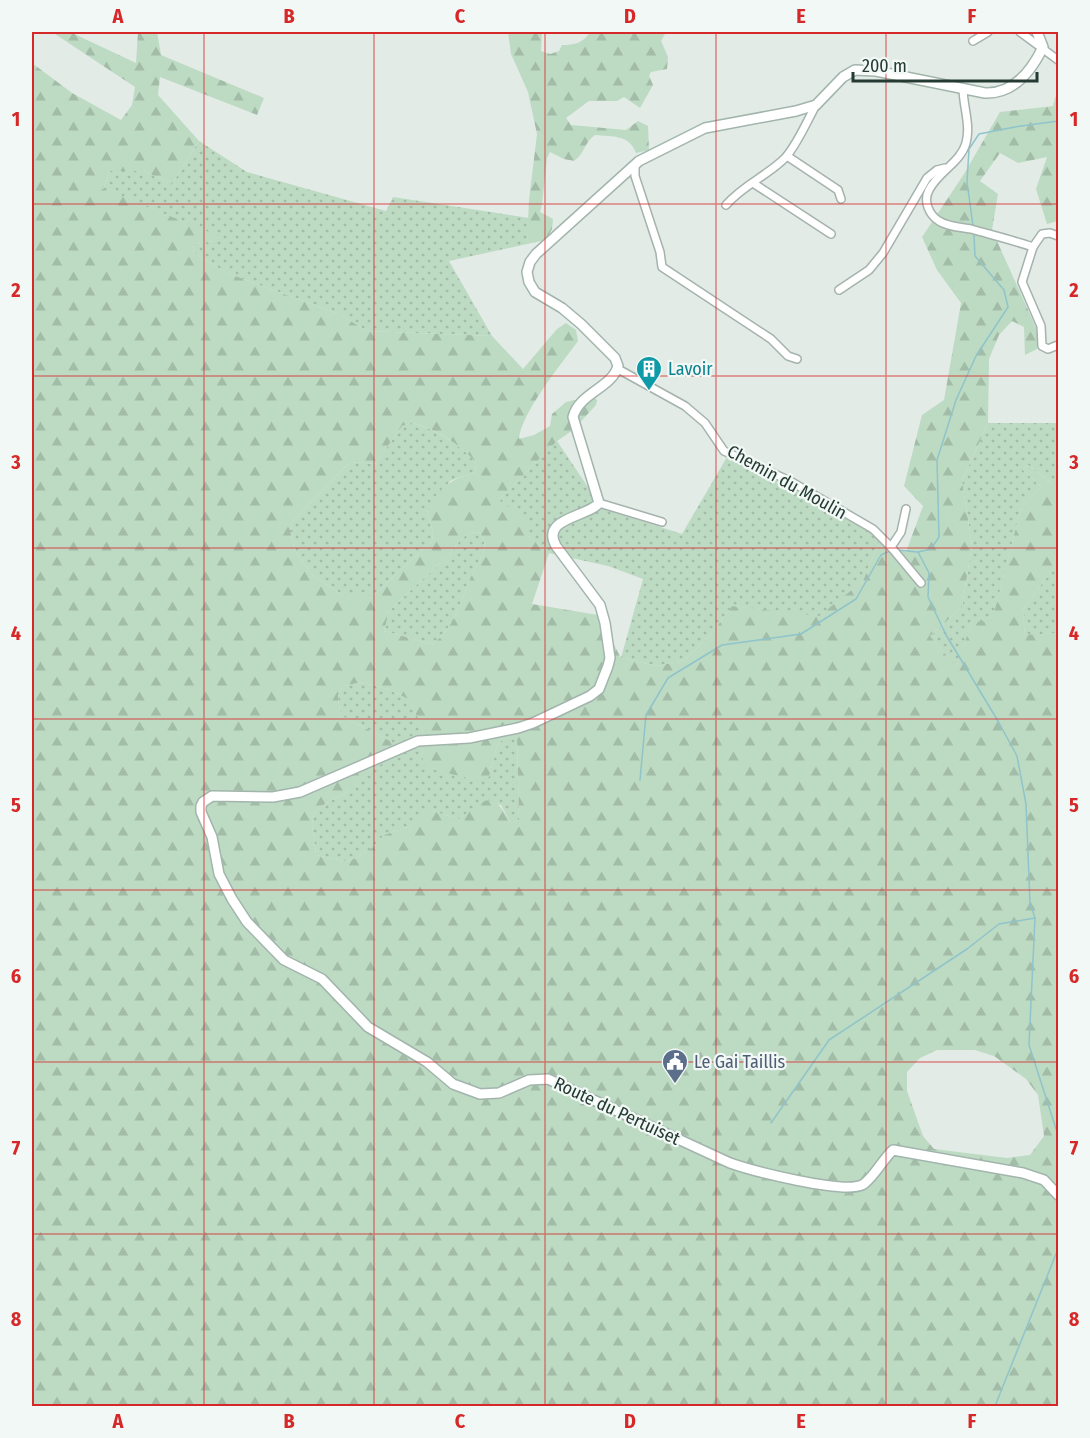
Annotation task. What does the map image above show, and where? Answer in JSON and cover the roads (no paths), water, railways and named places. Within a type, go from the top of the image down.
[{"type":"street","points":[[973,41],[988,32]]},
{"type":"street","points":[[1020,32],[1059,60]]},
{"type":"street","points":[[1037,32],[1042,47]]},
{"type":"street","points":[[726,205],[735,194],[753,183],[786,156],[816,105],[843,77],[855,70],[876,71],[993,93],[1009,89],[1019,82],[1042,47]]},
{"type":"street","points":[[963,88],[968,122],[967,141],[962,152],[930,187],[926,196],[929,210],[936,220],[947,225],[1033,247]]},
{"type":"street","points":[[662,522],[599,503],[573,417],[582,402],[611,378],[618,366],[581,324],[535,292],[529,282],[527,272],[530,262],[634,165],[662,149],[705,128],[796,111],[816,105]]},
{"type":"street","points":[[786,156],[838,190],[840,199]]},
{"type":"street","points":[[634,165],[634,176],[660,252],[662,267],[771,339],[788,356],[797,359]]},
{"type":"street","points":[[839,290],[869,270],[883,253],[927,178],[937,170],[948,167]]},
{"type":"street","points":[[753,183],[831,234]]},
{"type":"street","points":[[1059,236],[1050,233],[1042,234],[1033,247],[1023,282],[1041,326],[1042,346],[1048,349],[1059,345]]},
{"type":"street","name":"Chemin du Moulin","points":[[618,366],[685,406],[705,423],[724,451],[806,490],[873,529],[921,583]]},
{"type":"street","name":"Route du Pertuiset","points":[[599,503],[560,524],[555,528],[552,540],[600,605],[606,622],[610,658],[604,681],[599,689],[582,701],[533,723],[469,738],[418,741],[300,792],[273,797],[212,796],[203,801],[201,812],[212,837],[219,874],[231,899],[247,922],[274,952],[284,960],[322,979],[368,1027],[427,1062],[447,1080],[469,1091],[480,1094],[499,1093],[529,1080],[548,1078],[744,1168],[844,1188],[861,1185],[868,1181],[883,1159],[893,1150],[1023,1173],[1044,1180],[1059,1195]]},
{"type":"street","points":[[892,549],[900,532],[906,509]]},
{"type":"waterway","points":[[973,226],[967,182],[969,149],[979,134],[1058,121]]},
{"type":"waterway","points":[[974,235],[975,256],[1004,290],[1008,307],[976,356],[956,400],[937,460],[939,537],[931,549],[918,552],[929,573],[928,597],[946,635],[1017,756],[1026,804],[1030,903],[1035,918],[1029,1045],[1058,1135]]},
{"type":"waterway","points":[[898,550],[917,552]]},
{"type":"waterway","points":[[640,780],[646,715],[668,678],[722,645],[801,634],[856,599],[881,555],[890,551]]},
{"type":"waterway","points":[[771,1123],[829,1040],[967,949],[999,924],[1035,918]]},
{"type":"waterway","points":[[995,1406],[1058,1249]]},
{"type":"place","name":"Lavoir","points":[[649,392]]},
{"type":"place","name":"Le Gai Taillis","points":[[675,1085]]}]
